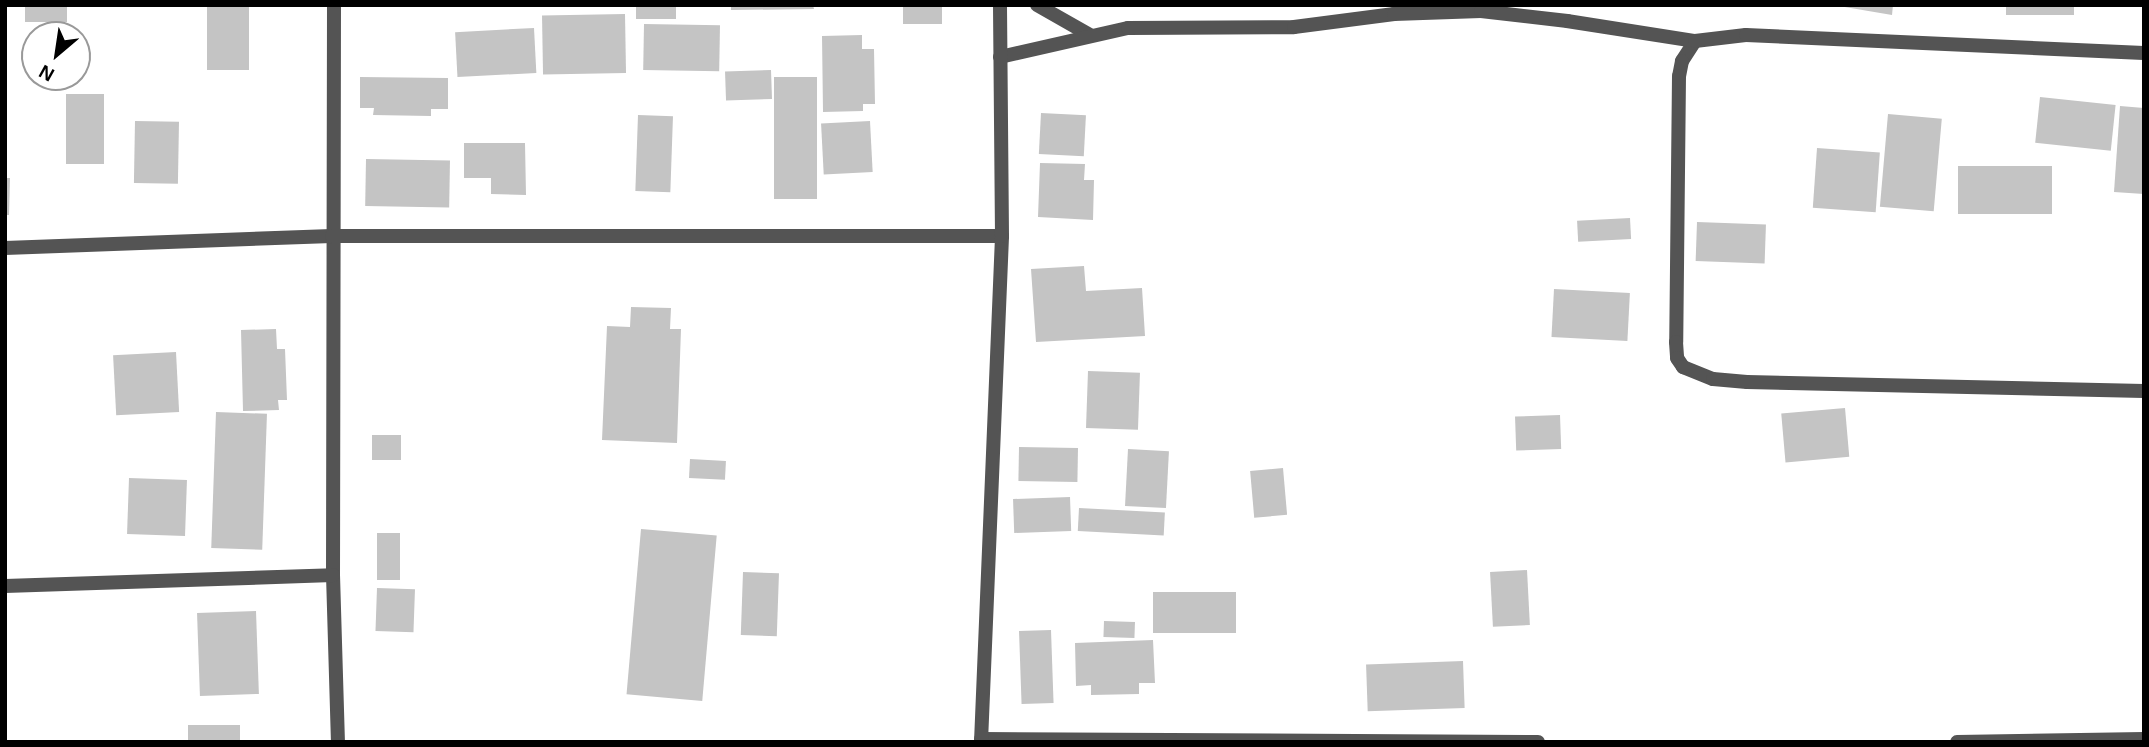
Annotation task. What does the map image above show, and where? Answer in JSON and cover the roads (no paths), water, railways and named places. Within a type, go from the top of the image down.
[{"type":"street","points":[[334,5],[332,575],[338,742]]},
{"type":"street","points":[[1000,5],[1002,236],[981,740],[1538,742]]},
{"type":"street","points":[[1037,5],[1090,35]]},
{"type":"street","points":[[1000,57],[1128,28],[1294,27],[1394,14],[1481,11],[1695,41],[1746,35],[2144,53]]},
{"type":"street","points":[[1695,41],[1682,61],[1679,76],[1676,342],[1677,358],[1684,367],[1713,379],[1747,382],[2144,391]]},
{"type":"street","points":[[5,248],[332,236],[1002,236]]},
{"type":"street","points":[[5,586],[332,575]]},
{"type":"street","points":[[1957,742],[2144,739]]}]
